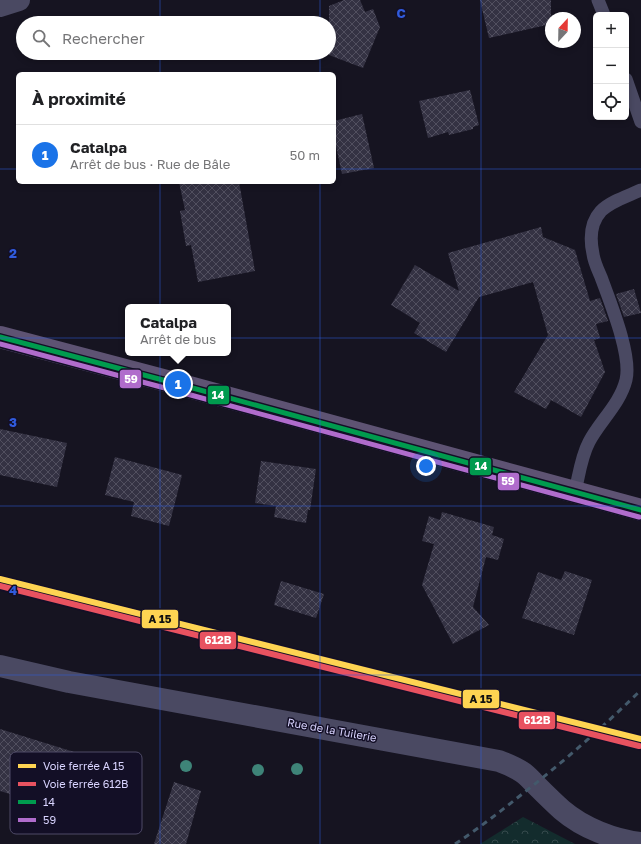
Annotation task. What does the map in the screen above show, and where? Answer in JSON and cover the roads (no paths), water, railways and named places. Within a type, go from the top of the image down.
[{"type":"main road","points":[[0,337],[641,510]]},
{"type":"street","points":[[0,6],[19,0]]},
{"type":"street","name":"Rue de la Tuilerie","points":[[0,666],[69,682],[500,761],[523,772],[563,811],[578,822],[595,831],[612,837],[641,843]]},
{"type":"lane","points":[[598,0],[603,12]]},
{"type":"lane","points":[[627,84],[641,122]]},
{"type":"lane","points":[[575,492],[584,455],[589,442],[622,392],[627,371],[626,359],[616,318],[593,256],[591,232],[594,221],[600,212],[608,205],[641,190]]},
{"type":"railway","points":[[455,844],[493,817],[559,764],[601,728],[641,690]]},
{"type":"rail line","name":"612B","points":[[0,586],[639,746]]},
{"type":"place","name":"Catalpa","points":[[178,384]]}]
